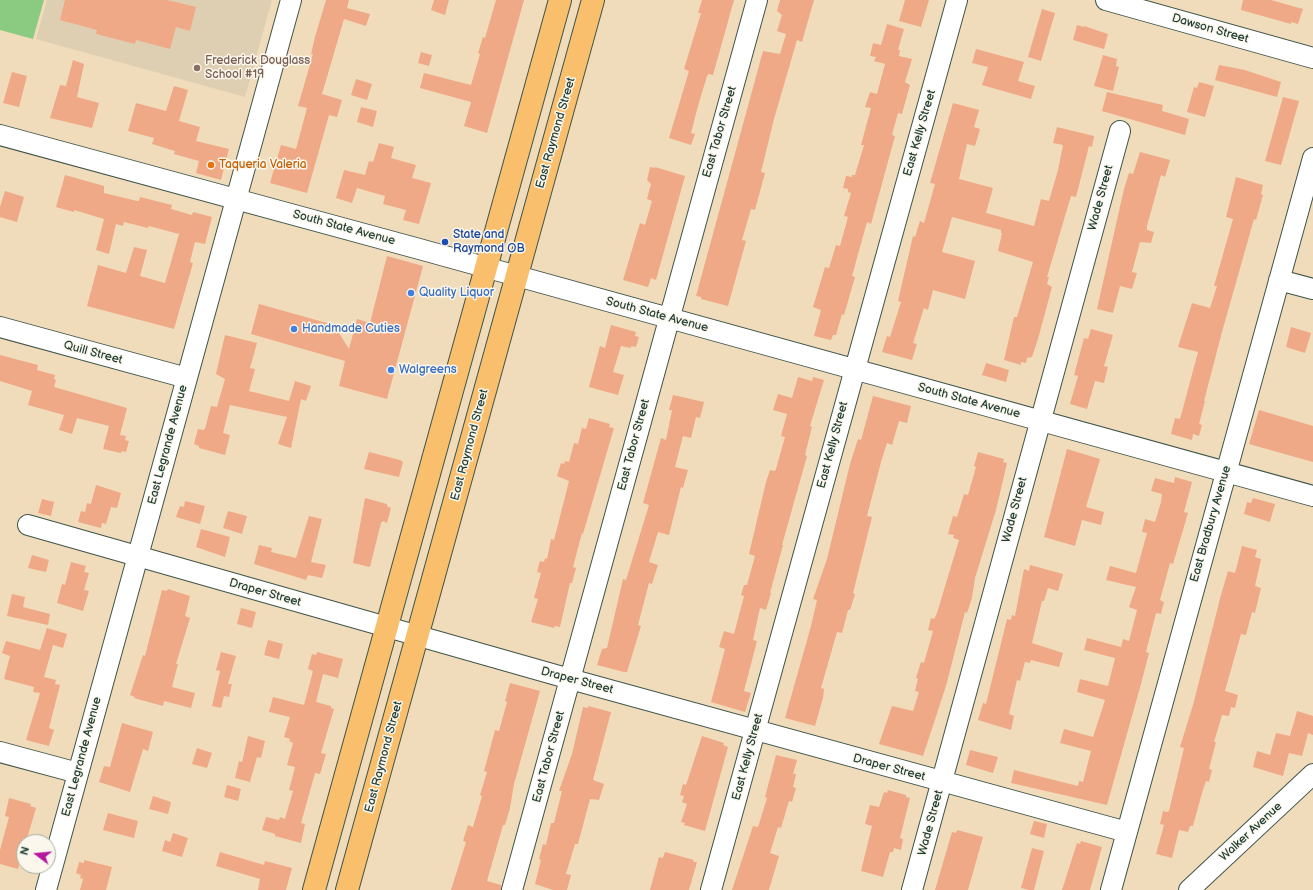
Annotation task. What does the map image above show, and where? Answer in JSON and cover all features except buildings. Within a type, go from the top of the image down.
[{"type":"main road","points":[[314,890],[560,0]]},
{"type":"main road","name":"East Raymond Street","points":[[347,890],[516,276],[594,0]]},
{"type":"street","name":"East Legrande Avenue","points":[[46,890],[292,0]]},
{"type":"street","name":"East Tabor Street","points":[[512,890],[668,318],[757,0]]},
{"type":"street","name":"East Kelly Street","points":[[711,890],[957,0]]},
{"type":"street","name":"Dawson Street","points":[[1106,0],[1313,58]]},
{"type":"street","name":"Wade Street","points":[[912,890],[1120,131]]},
{"type":"street","name":"South State Avenue","points":[[0,135],[485,267],[1313,496]]},
{"type":"street","name":"East Bradbury Avenue","points":[[1111,890],[1225,472],[1313,158]]},
{"type":"street","points":[[1279,280],[1313,289]]},
{"type":"street","name":"Quill Street","points":[[0,327],[187,378]]},
{"type":"street","name":"Draper Street","points":[[28,525],[570,680],[1127,832]]},
{"type":"street","points":[[0,752],[78,773]]},
{"type":"street","name":"Walker Avenue","points":[[1189,890],[1313,774]]},
{"type":"shaded area","name":"Frederick Douglass School #19","points":[[47,0],[272,0],[245,97],[36,39]]},
{"type":"green space","points":[[0,0],[44,0],[33,39],[0,30]]},
{"type":"place","name":"Frederick Douglass School #19","points":[[197,68]]},
{"type":"place","name":"Taqueria Valeria","points":[[211,165]]},
{"type":"place","name":"State and Raymond OB","points":[[445,242]]},
{"type":"place","name":"Quality Liquor","points":[[411,293]]},
{"type":"place","name":"Handmade Cuties","points":[[294,329]]},
{"type":"place","name":"Walgreens","points":[[391,370]]}]
